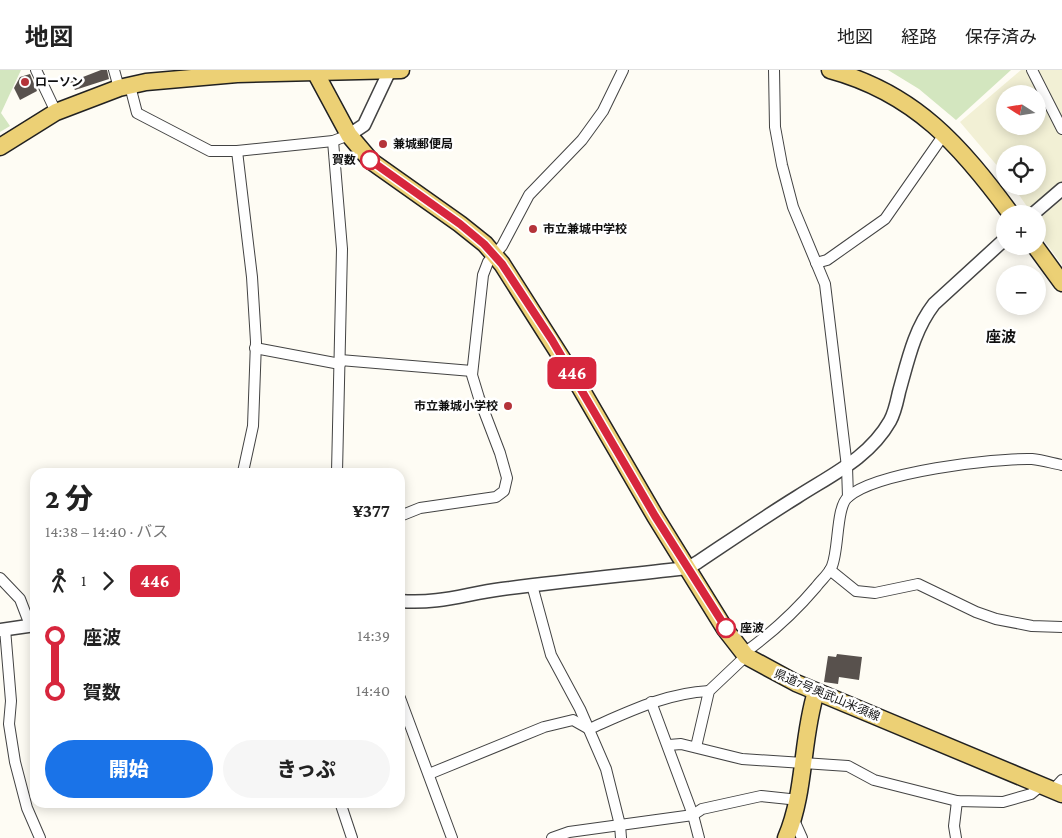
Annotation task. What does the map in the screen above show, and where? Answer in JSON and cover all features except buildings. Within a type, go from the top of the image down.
[{"type":"main road","points":[[0,148],[56,112],[124,87],[170,79],[238,72],[401,70]]},
{"type":"main road","points":[[830,70],[856,78],[890,93],[927,117],[945,133],[977,168],[1004,205]]},
{"type":"main road","name":"県道7号奥武山米須線","points":[[314,71],[349,135],[371,161],[460,224],[495,256],[552,340],[655,516],[726,628],[745,654],[775,674],[816,692],[1055,787]]},
{"type":"main road","points":[[1042,255],[1062,283]]},
{"type":"main road","points":[[786,838],[794,820],[799,800],[810,711],[816,692]]},
{"type":"street","points":[[36,70],[56,112]]},
{"type":"street","points":[[114,70],[137,113],[210,151],[237,151],[333,142],[349,135],[364,125],[390,70]]},
{"type":"street","points":[[405,514],[420,508],[479,501],[496,497],[504,491],[507,478],[500,453],[479,398],[472,371],[482,275],[488,262],[495,256],[529,195],[582,140],[603,111],[623,70]]},
{"type":"street","points":[[774,70],[775,127],[782,165],[793,207],[825,284],[847,466],[848,497]]},
{"type":"street","points":[[1032,70],[1061,124]]},
{"type":"street","points":[[816,263],[827,260],[885,219],[945,133]]},
{"type":"street","points":[[333,142],[342,249],[337,468]]},
{"type":"street","points":[[237,151],[252,277],[255,348],[253,426],[244,468]]},
{"type":"street","points":[[1043,205],[1062,189]]},
{"type":"street","points":[[405,601],[437,602],[488,591],[688,568],[847,466],[879,437],[891,420],[913,342],[926,315],[934,304],[996,248]]},
{"type":"street","points":[[255,348],[340,362],[472,371]]},
{"type":"street","points":[[696,747],[710,691],[745,654],[778,628],[799,608],[830,570],[840,529],[840,515],[843,503],[848,497],[866,487],[899,476],[976,463],[1035,459],[1062,465]]},
{"type":"street","points":[[830,570],[856,591],[875,593],[918,584],[976,612],[996,619],[1032,626],[1062,627]]},
{"type":"street","points":[[0,578],[20,599],[30,621]]},
{"type":"street","points":[[532,586],[551,655],[589,729],[606,769],[620,825],[621,838]]},
{"type":"street","points":[[30,625],[2,630],[11,701],[9,724],[15,762],[27,808],[40,838]]},
{"type":"street","points":[[589,729],[652,702],[710,691]]},
{"type":"street","points":[[652,702],[669,745],[699,838]]},
{"type":"street","points":[[405,711],[452,838]]},
{"type":"street","points":[[429,774],[544,727],[573,720],[589,729]]},
{"type":"street","points":[[669,745],[681,744],[742,759],[804,761],[848,766],[874,780],[957,801],[1003,802],[1055,787]]},
{"type":"street","points":[[552,838],[569,832],[693,815],[702,809],[762,796],[799,800]]},
{"type":"street","points":[[956,838],[954,826],[957,801]]},
{"type":"street","points":[[342,808],[352,838]]},
{"type":"street","points":[[794,820],[802,838]]},
{"type":"shaded area","points":[[1021,70],[1062,70],[1062,183],[1037,205],[1026,205],[1019,195],[1046,195],[1046,145],[996,145],[996,164],[960,122],[996,91],[996,135],[1046,135],[1046,85],[1003,85]]},
{"type":"shaded area","points":[[1062,199],[1062,265],[1046,243],[1046,213]]},
{"type":"green space","points":[[0,70],[21,70],[1,113],[10,126],[0,132]]},
{"type":"green space","points":[[888,70],[1011,70],[956,120],[919,89]]},
{"type":"bus line","name":"446","points":[[370,160],[380,169],[460,224],[484,244],[502,264],[552,340],[655,516],[726,628]]},
{"type":"place","name":"ローソン","points":[[25,82]]},
{"type":"place","name":"兼城郵便局","points":[[383,144]]},
{"type":"place","name":"賀数","points":[[370,160]]},
{"type":"place","name":"市立兼城中学校","points":[[533,229]]},
{"type":"place","name":"市立兼城小学校","points":[[508,406]]},
{"type":"place","name":"座波","points":[[726,628]]},
{"type":"district","name":"座波","points":[[1001,337]]}]
